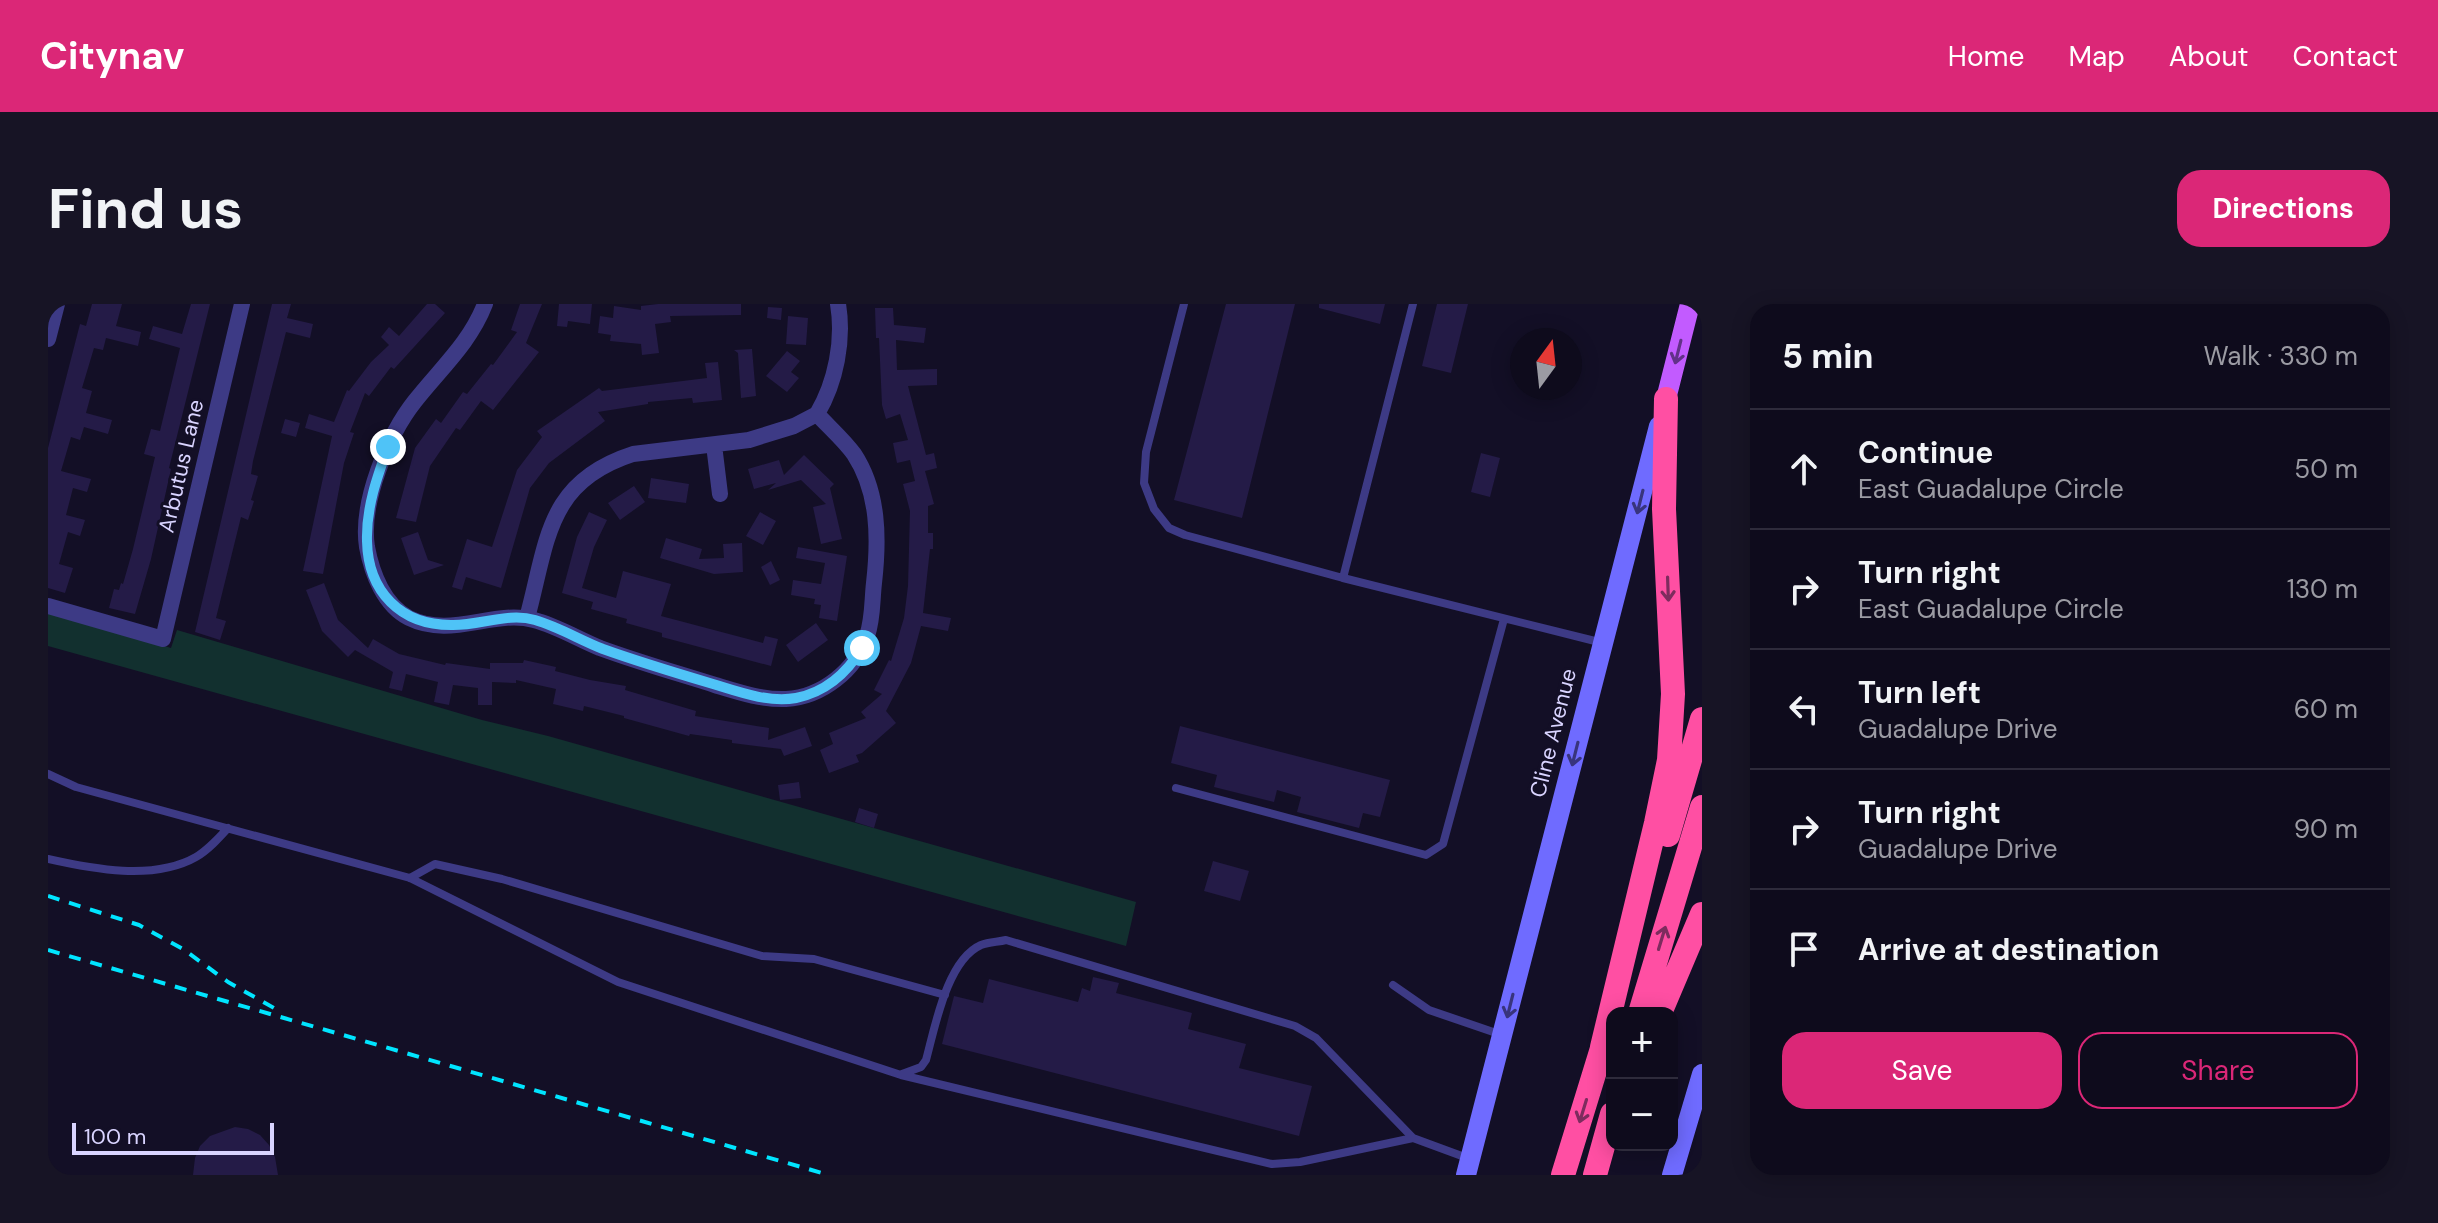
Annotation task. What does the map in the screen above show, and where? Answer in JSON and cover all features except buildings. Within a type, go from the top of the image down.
[{"type":"highway","points":[[1602,1047],[1669,760],[1673,694],[1664,509],[1666,399]]},
{"type":"highway","points":[[1614,1007],[1702,719]]},
{"type":"highway","points":[[1642,1007],[1702,807]]},
{"type":"highway","points":[[1663,1007],[1702,914]]},
{"type":"highway","points":[[1563,1175],[1606,1034]]},
{"type":"highway","points":[[1595,1175],[1606,1136]]},
{"type":"highway","points":[[1602,1151],[1606,1141]]},
{"type":"main road","name":"Cline Avenue","points":[[1468,1167],[1690,304]]},
{"type":"main road","points":[[1672,1175],[1702,1074]]},
{"type":"street","name":"Arbutus Lane","points":[[48,606],[163,639],[242,304]]},
{"type":"street","points":[[485,304],[469,337],[414,402],[388,447],[371,501],[367,544],[380,587],[398,611],[408,618],[431,625],[527,618],[637,660],[754,696],[797,698],[827,686],[850,666],[867,637],[877,543],[874,509],[862,468],[852,452],[817,414]]},
{"type":"street","points":[[527,618],[559,509],[575,484],[586,476],[633,454],[653,449],[749,440],[810,420],[817,414],[835,369],[840,335],[838,304]]},
{"type":"street","points":[[48,339],[53,310]]},
{"type":"street","points":[[714,445],[720,494]]},
{"type":"lane","points":[[1184,304],[1146,452],[1144,483],[1154,509],[1169,528],[1343,578],[1603,643]]},
{"type":"lane","points":[[1343,578],[1413,304]]},
{"type":"lane","points":[[1176,788],[1426,855],[1443,844],[1504,619]]},
{"type":"lane","points":[[48,774],[76,787],[410,878],[618,982],[901,1075],[1272,1164],[1300,1162],[1413,1138]]},
{"type":"lane","points":[[48,859],[113,869],[146,870],[173,866],[202,852],[228,828]]},
{"type":"lane","points":[[410,878],[435,864],[502,879],[762,956],[814,959],[945,995]]},
{"type":"lane","points":[[901,1075],[921,1067],[926,1060],[952,974],[964,957],[981,945],[1006,940],[1295,1026],[1316,1038],[1413,1138],[1468,1167]]},
{"type":"lane","points":[[1393,985],[1429,1010],[1502,1036]]},
{"type":"green space","points":[[48,612],[171,648],[177,630],[482,720],[1136,902],[1126,946],[48,646]]},
{"type":"railway","points":[[48,896],[139,925],[183,949],[228,982],[274,1008]]},
{"type":"railway","points":[[48,950],[829,1175]]},
{"type":"route","points":[[388,447],[371,501],[367,544],[380,587],[388,600],[408,618],[431,625],[462,625],[518,617],[537,620],[637,660],[732,690],[774,699],[797,698],[827,686],[850,666],[862,648]]}]
